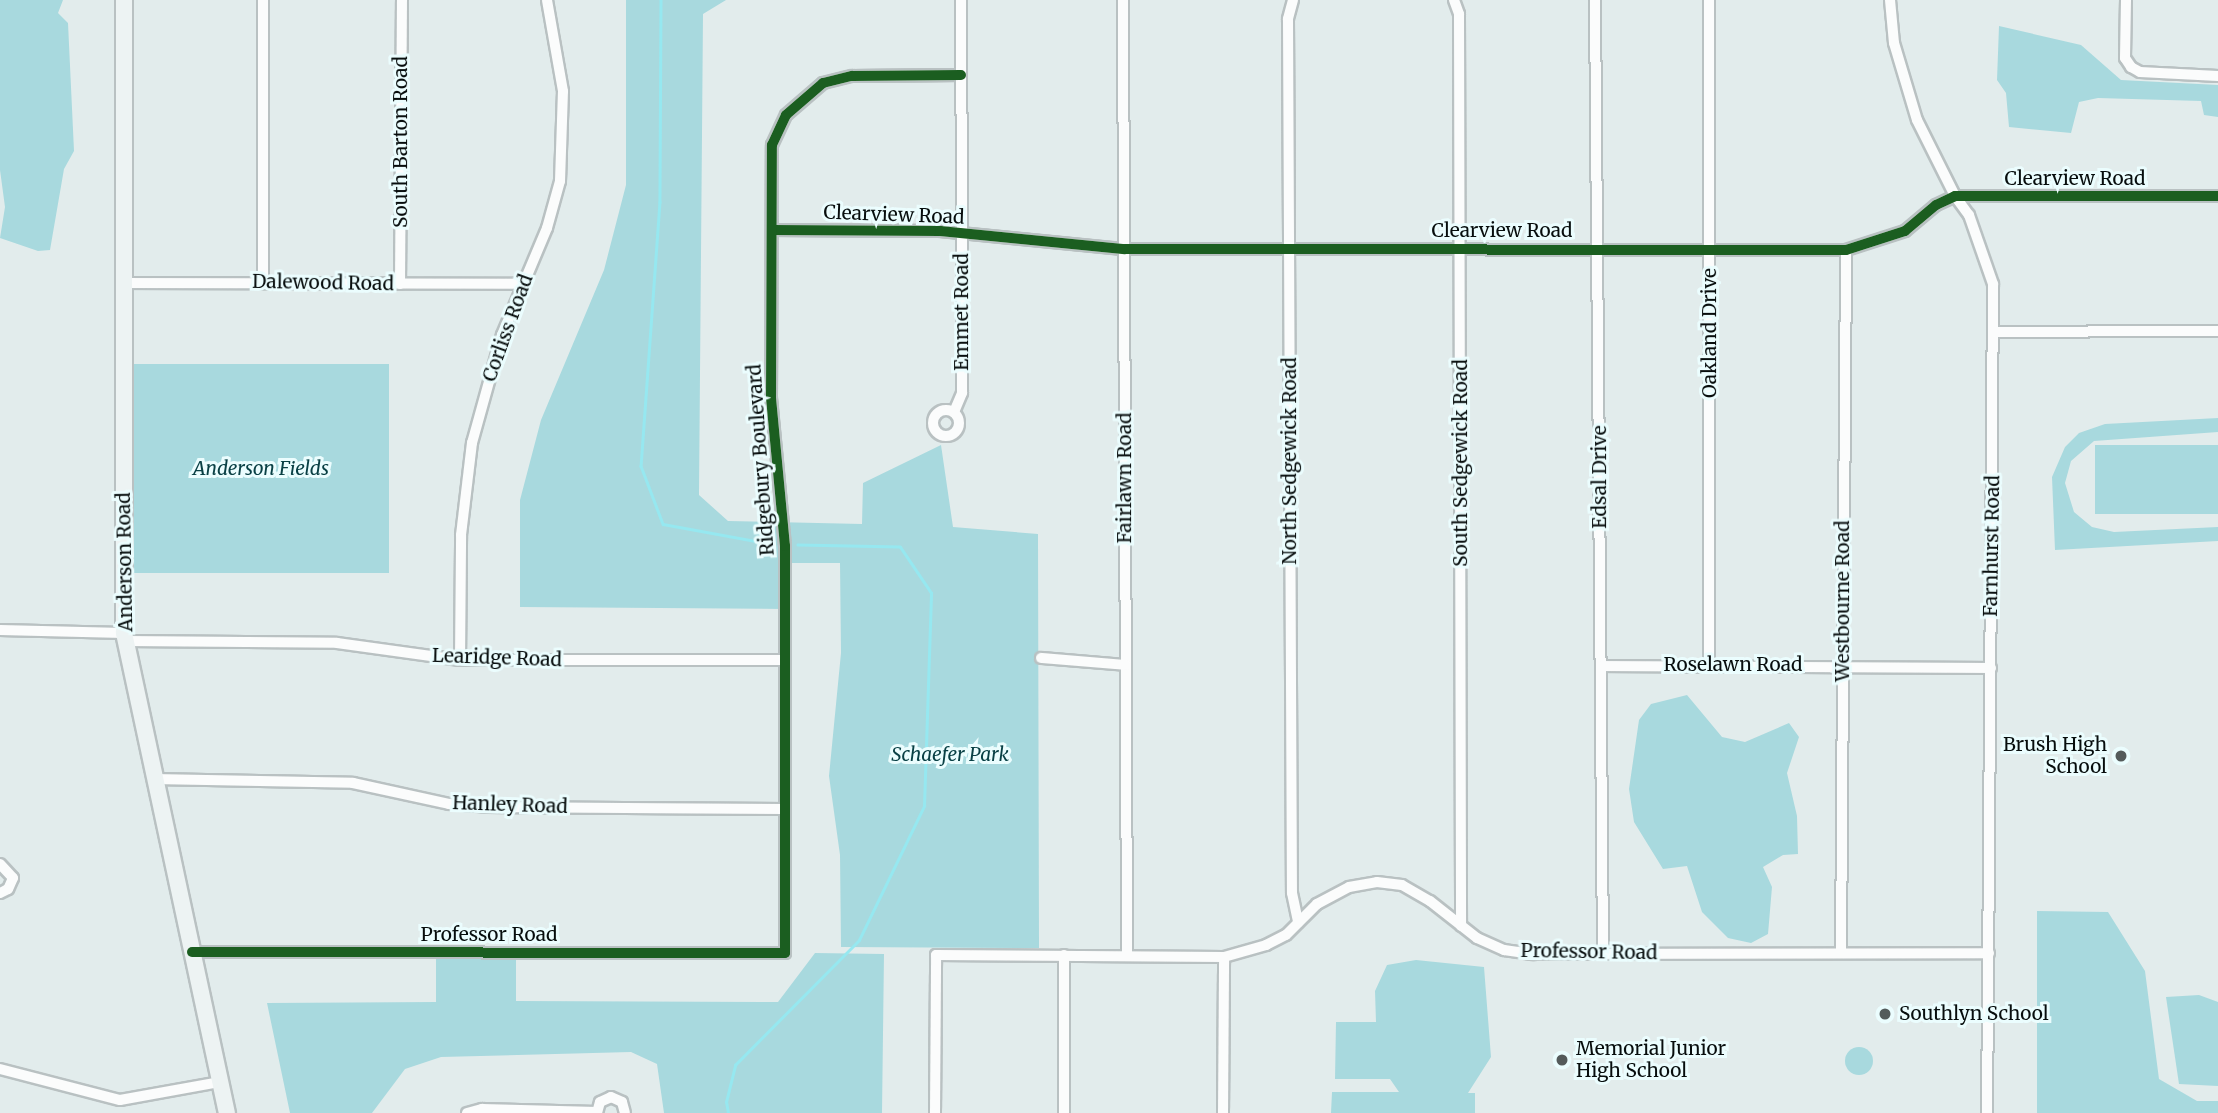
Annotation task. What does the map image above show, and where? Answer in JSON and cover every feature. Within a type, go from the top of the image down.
[{"type":"street","name":"Anderson Road","points":[[124,0],[125,637],[153,779],[227,1113]]},
{"type":"street","points":[[263,0],[263,282]]},
{"type":"street","name":"South Barton Road","points":[[400,284],[402,0]]},
{"type":"street","name":"Corliss Road","points":[[460,660],[461,535],[472,443],[502,335],[561,181],[563,91],[547,0]]},
{"type":"street","name":"Emmet Road","points":[[954,412],[962,393],[961,0]]},
{"type":"street","name":"Fairlawn Road","points":[[1123,0],[1127,955]]},
{"type":"street","name":"North Sedgewick Road","points":[[1293,0],[1288,19],[1292,893],[1298,922]]},
{"type":"street","name":"South Sedgewick Road","points":[[1454,0],[1459,14],[1461,926]]},
{"type":"street","name":"Edsal Drive","points":[[1595,0],[1603,954]]},
{"type":"street","name":"Oakland Drive","points":[[1709,0],[1709,666]]},
{"type":"street","name":"Farnhurst Road","points":[[1890,0],[1904,81],[1917,120],[1955,196],[1969,215],[1993,284],[1995,332],[1987,1113]]},
{"type":"street","points":[[2126,0],[2125,58],[2131,67],[2140,72],[2218,76]]},
{"type":"street","name":"Ridgebury Boulevard","points":[[785,953],[784,506],[771,398],[772,145],[786,115],[801,97],[839,77],[961,75]]},
{"type":"street","name":"Clearview Road","points":[[772,230],[962,234],[1125,249],[1846,250],[1906,231],[1936,205],[1955,196],[2218,196]]},
{"type":"street","name":"Westbourne Road","points":[[1841,953],[1846,250]]},
{"type":"street","name":"Dalewood Road","points":[[123,282],[523,284]]},
{"type":"street","points":[[1995,332],[2218,331]]},
{"type":"street","name":"Learidge Road","points":[[0,630],[125,637],[337,643],[460,660],[785,660]]},
{"type":"street","points":[[1041,658],[1126,665]]},
{"type":"street","name":"Roselawn Road","points":[[1602,666],[1843,665],[1991,668]]},
{"type":"street","name":"Hanley Road","points":[[153,779],[353,783],[449,804],[488,807],[784,809]]},
{"type":"street","points":[[0,864],[13,878],[8,889],[0,893]]},
{"type":"street","name":"Professor Road","points":[[935,1113],[936,955],[1224,957],[1266,945],[1298,922],[1317,904],[1349,887],[1377,882],[1402,885],[1461,926],[1504,950],[1603,954],[1989,953]]},
{"type":"street","name":"Professor Road","points":[[192,952],[785,953]]},
{"type":"street","points":[[1064,955],[1064,1113]]},
{"type":"street","points":[[1223,1113],[1224,957]]},
{"type":"street","points":[[0,1069],[120,1100],[220,1082]]},
{"type":"street","points":[[467,1113],[482,1109],[597,1112],[600,1102],[611,1097],[622,1102],[625,1113]]},
{"type":"green space","points":[[0,0],[63,0],[58,13],[68,23],[74,151],[64,169],[50,250],[38,251],[0,238],[5,207],[0,170]]},
{"type":"green space","name":"Schaefer Park","points":[[626,0],[726,0],[703,14],[699,495],[728,521],[862,524],[863,483],[941,445],[953,527],[1038,534],[1039,948],[841,947],[840,855],[829,776],[841,653],[840,563],[786,563],[785,609],[520,607],[520,500],[541,420],[604,270],[626,185]]},
{"type":"green space","points":[[1999,26],[2081,45],[2121,80],[2218,85],[2218,117],[2204,115],[2201,101],[2098,98],[2079,102],[2071,133],[2009,127],[2006,93],[1997,80]]},
{"type":"green space","name":"Anderson Fields","points":[[132,364],[389,364],[389,573],[132,573]]},
{"type":"green space","points":[[2218,418],[2218,432],[2094,441],[2071,461],[2065,483],[2074,512],[2092,527],[2114,532],[2218,527],[2218,541],[2055,550],[2052,477],[2065,447],[2079,433],[2105,424]]},
{"type":"green space","points":[[2095,445],[2218,445],[2218,514],[2095,514]]},
{"type":"green space","points":[[1687,695],[1722,737],[1745,742],[1789,723],[1799,737],[1787,773],[1797,816],[1798,854],[1783,855],[1763,867],[1772,887],[1768,934],[1751,943],[1728,938],[1702,912],[1687,866],[1663,869],[1634,822],[1629,789],[1639,720],[1651,704]]},
{"type":"green space","points":[[2037,911],[2108,912],[2145,971],[2159,1079],[2197,1101],[2218,1101],[2218,1113],[2037,1113]]},
{"type":"green space","points":[[436,952],[516,953],[516,1001],[778,1002],[815,953],[884,954],[882,1113],[664,1113],[657,1064],[631,1052],[441,1057],[405,1069],[372,1113],[290,1113],[267,1003],[436,1002]]},
{"type":"green space","points":[[1416,960],[1484,967],[1491,1057],[1468,1093],[1475,1093],[1475,1113],[1331,1113],[1332,1092],[1399,1092],[1390,1079],[1335,1079],[1336,1022],[1376,1022],[1375,991],[1387,965]]},
{"type":"green space","points":[[2199,995],[2218,1002],[2218,1086],[2179,1084],[2166,997]]},
{"type":"green space","points":[[1859,1047],[1869,1051],[1873,1061],[1869,1071],[1859,1075],[1849,1071],[1845,1061],[1849,1051]]},
{"type":"waterway","points":[[661,0],[660,202],[641,466],[663,524],[772,544]]},
{"type":"waterway","points":[[728,1113],[726,1102],[735,1065],[859,940],[924,806],[931,593],[900,547],[798,545]]},
{"type":"cycle path","points":[[192,952],[785,953],[785,546],[771,398],[772,145],[786,115],[823,83],[852,76],[961,75]]},
{"type":"cycle path","points":[[772,230],[940,231],[1125,249],[1846,250],[1905,231],[1936,205],[1955,196],[2218,196]]},
{"type":"place","name":"Brush High School","points":[[2121,756]]},
{"type":"place","name":"Southlyn School","points":[[1885,1014]]},
{"type":"place","name":"Memorial Junior High School","points":[[1562,1060]]}]
